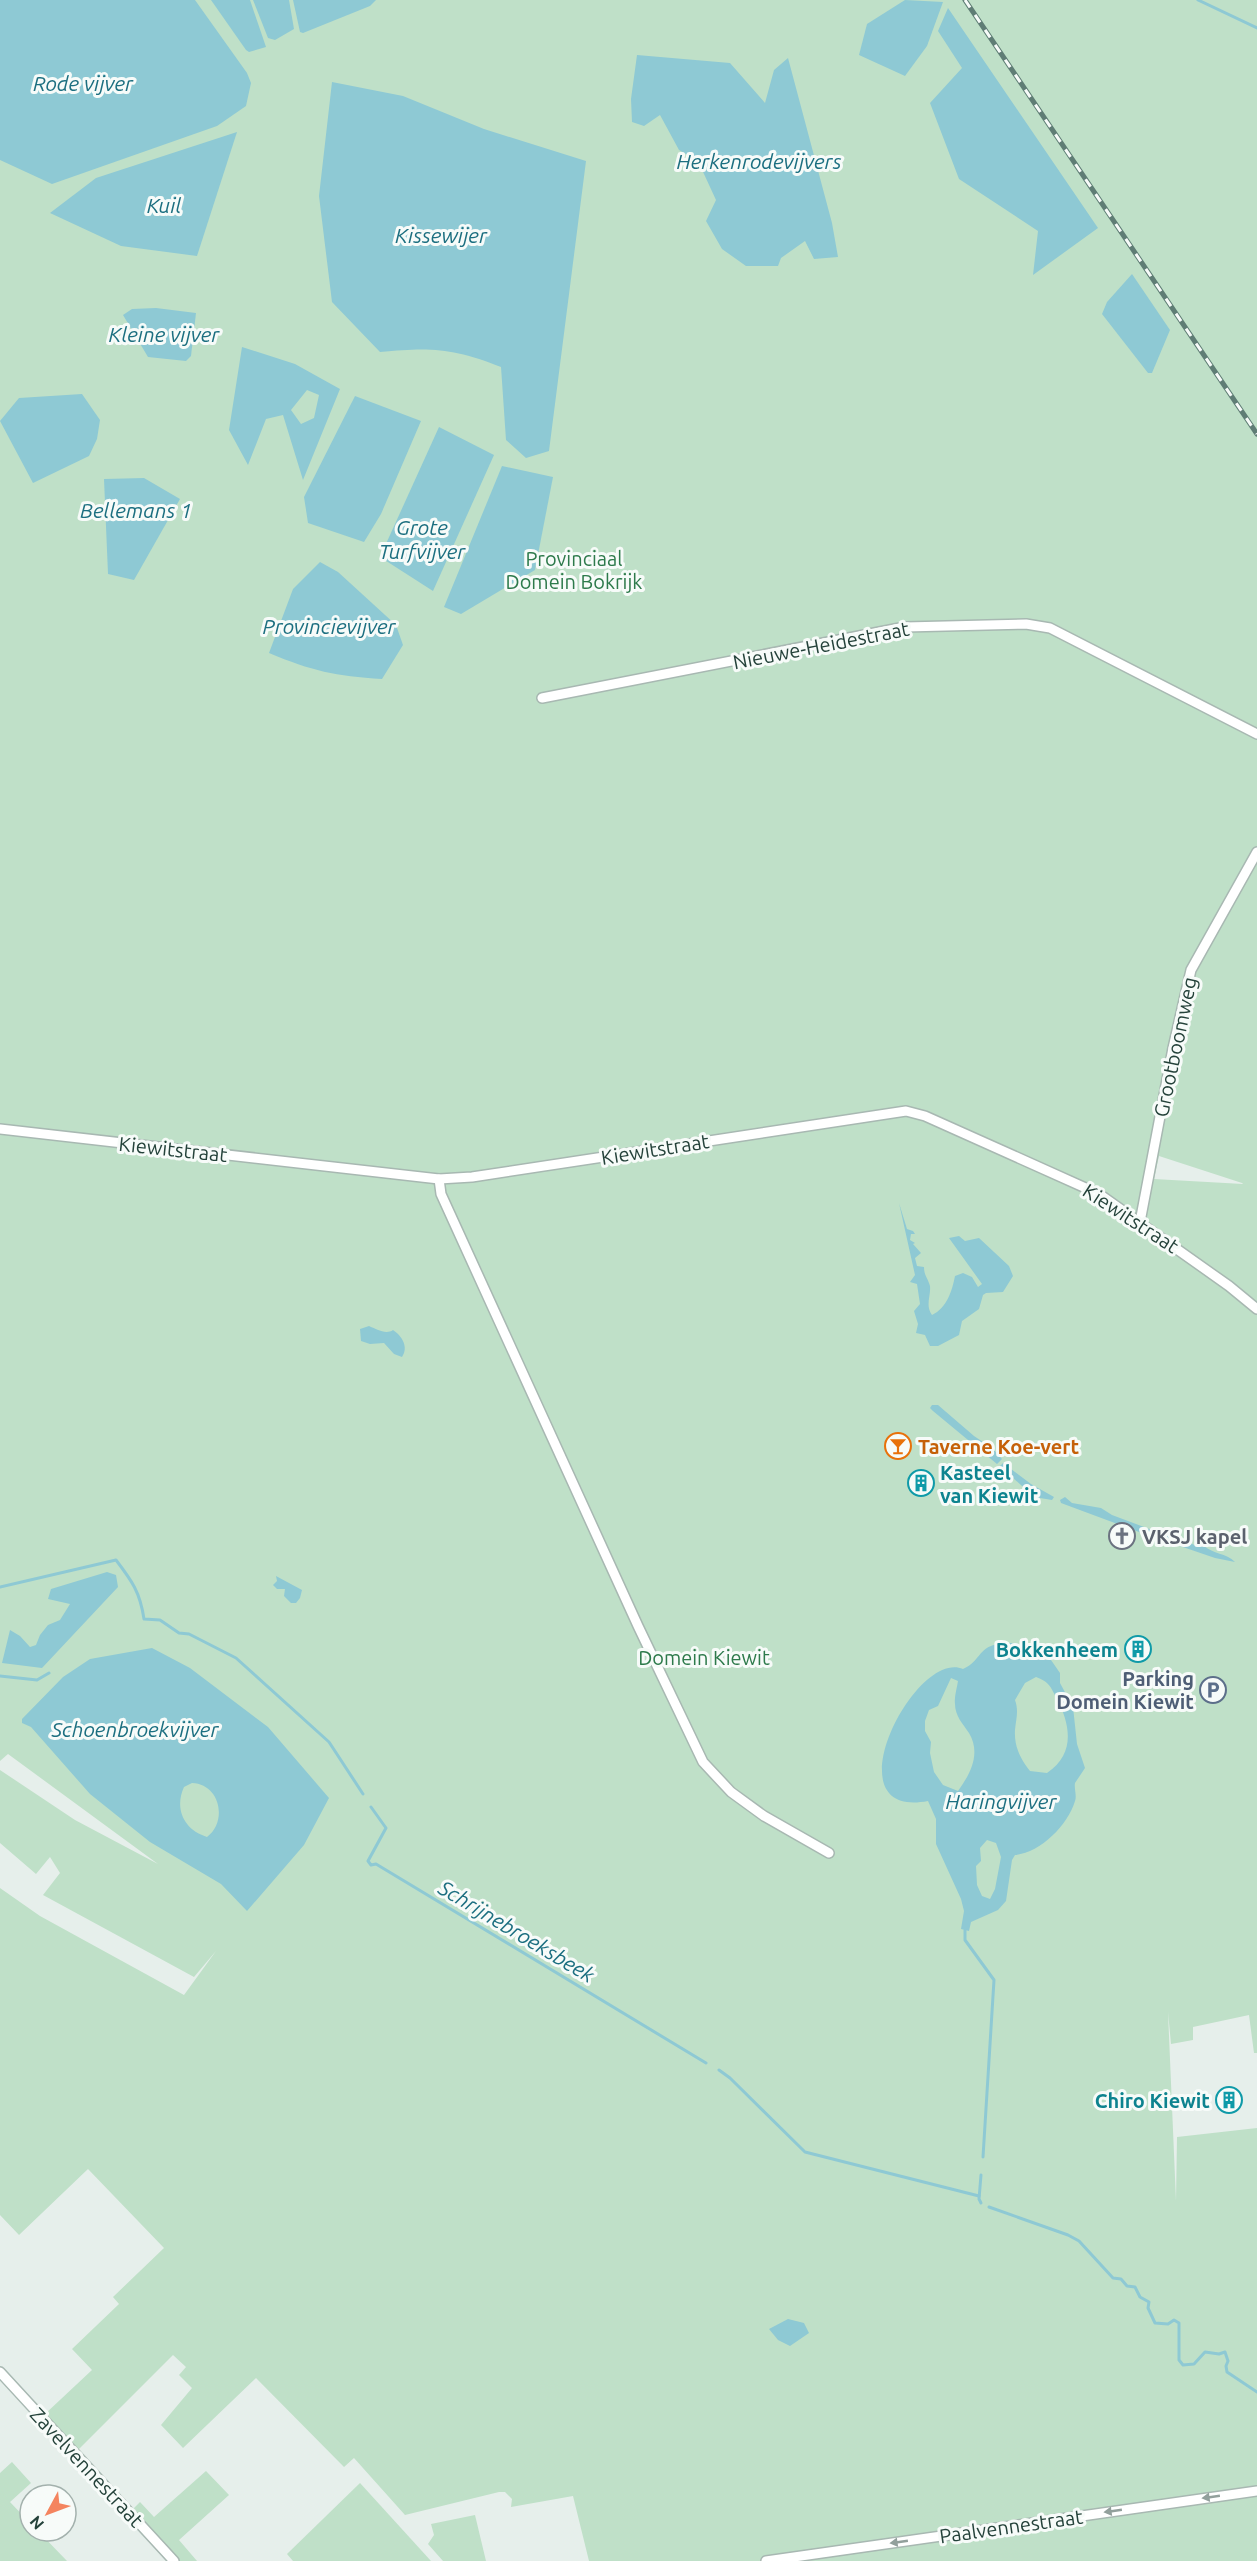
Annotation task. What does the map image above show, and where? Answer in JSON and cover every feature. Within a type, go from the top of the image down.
[{"type":"street","name":"Nieuwe-Heidestraat","points":[[542,698],[905,627],[1026,624],[1050,628],[1257,734]]},
{"type":"street","name":"Grootboomweg","points":[[1140,1222],[1173,1047],[1191,970],[1257,852]]},
{"type":"street","name":"Kiewitstraat","points":[[0,1129],[439,1179],[472,1178],[906,1111],[925,1116],[1099,1194],[1229,1286],[1257,1310]]},
{"type":"street","points":[[439,1179],[441,1194],[638,1626],[703,1762],[731,1792],[764,1816],[829,1852]]},
{"type":"street","name":"Zavelvennestraat","points":[[0,2372],[174,2561]]},
{"type":"street","name":"Paalvennestraat","points":[[768,2561],[1257,2491]]},
{"type":"green space","points":[[0,0],[1257,0],[1257,2053],[1254,2053],[1249,2015],[1193,2027],[1193,2040],[1171,2044],[1168,2012],[1176,2201],[1177,2137],[1257,2128],[1257,2561],[589,2561],[573,2496],[511,2507],[512,2499],[505,2492],[499,2492],[405,2515],[354,2458],[344,2467],[256,2378],[183,2448],[161,2425],[192,2388],[179,2375],[186,2367],[173,2355],[77,2451],[45,2414],[92,2370],[72,2349],[119,2304],[113,2297],[164,2248],[88,2169],[19,2235],[0,2215],[0,1888],[40,1916],[184,1995],[216,1951],[194,1977],[43,1895],[60,1873],[50,1857],[36,1874],[0,1843],[0,1770],[75,1820],[158,1864],[8,1754],[0,1761]],"holes":[[[1159,1156],[1243,1184],[1154,1179]]]},
{"type":"green space","points":[[12,2462],[31,2483],[18,2483],[18,2495],[10,2502],[18,2510],[18,2543],[50,2543],[67,2561],[0,2561],[0,2473]]},
{"type":"green space","points":[[206,2471],[229,2495],[179,2540],[197,2561],[180,2561],[133,2509],[140,2502],[154,2517]]},
{"type":"green space","points":[[360,2483],[431,2561],[293,2561],[287,2554]]},
{"type":"green space","points":[[475,2515],[486,2561],[443,2561],[428,2544],[434,2535],[431,2524]]},
{"type":"water","name":"Rode vijver","points":[[0,0],[195,0],[247,73],[251,83],[246,106],[217,126],[52,184],[0,160]]},
{"type":"water","points":[[211,0],[250,0],[266,47],[249,52],[246,50]]},
{"type":"water","points":[[253,0],[289,0],[294,29],[275,40],[268,38]]},
{"type":"water","points":[[293,0],[376,0],[370,6],[303,33],[300,32]]},
{"type":"water","points":[[905,0],[943,2],[927,46],[905,76],[859,55],[867,24]]},
{"type":"water","points":[[948,8],[1098,228],[1033,275],[1038,231],[959,179],[930,103],[962,68],[938,31]]},
{"type":"water","name":"Herkenrodevijvers","points":[[637,55],[730,63],[765,103],[774,70],[788,58],[832,223],[838,257],[814,259],[805,241],[781,258],[778,266],[746,266],[722,249],[706,221],[716,200],[698,161],[679,150],[660,115],[644,126],[632,122],[631,99]]},
{"type":"water","name":"Kissewijer","points":[[332,82],[403,96],[484,129],[586,161],[549,451],[526,458],[506,440],[501,367],[442,350],[380,352],[332,302],[319,196]]},
{"type":"water","name":"Kuil","points":[[237,132],[197,256],[121,246],[50,213],[96,178]]},
{"type":"water","points":[[1132,274],[1170,330],[1152,373],[1148,373],[1102,314],[1107,302]]},
{"type":"water","name":"Kleine vijver","points":[[156,308],[196,313],[191,356],[186,361],[148,357],[123,315],[132,309]]},
{"type":"water","points":[[242,347],[295,364],[340,389],[303,480],[283,415],[266,419],[248,465],[229,430]],"holes":[[[307,390],[319,395],[314,418],[301,424],[291,410]]]},
{"type":"water","points":[[82,394],[100,420],[97,439],[89,456],[33,483],[0,421],[19,398]]},
{"type":"water","points":[[355,396],[421,421],[381,514],[364,542],[308,523],[304,497]]},
{"type":"water","name":"Grote Turfvijver","points":[[439,427],[494,455],[433,591],[380,557]]},
{"type":"water","points":[[502,466],[553,477],[535,570],[461,614],[444,607]]},
{"type":"water","name":"Bellemans 1","points":[[144,478],[180,499],[134,580],[108,574],[104,479]]},
{"type":"water","name":"Provincievijver","points":[[320,562],[338,572],[396,625],[403,645],[382,679],[324,672],[269,653],[293,589]]},
{"type":"water","points":[[899,1203],[907,1229],[915,1234],[911,1234],[910,1240],[915,1243],[913,1244],[921,1253],[915,1258],[917,1266],[924,1267],[930,1286],[929,1304],[932,1315],[945,1304],[955,1276],[963,1273],[972,1277],[978,1287],[982,1284],[949,1238],[959,1236],[965,1241],[979,1238],[1009,1266],[1013,1276],[1003,1292],[983,1295],[979,1309],[962,1321],[959,1335],[938,1346],[930,1346],[925,1335],[916,1333],[918,1324],[914,1311],[920,1304],[917,1284],[910,1282],[915,1275]]},
{"type":"water","points":[[369,1326],[381,1331],[396,1332],[405,1346],[402,1357],[394,1354],[384,1343],[370,1344],[361,1341],[360,1329]]},
{"type":"water","points":[[932,1405],[938,1405],[974,1436],[992,1448],[1002,1459],[997,1464],[933,1411],[930,1408]]},
{"type":"water","points":[[1003,1463],[1031,1484],[1054,1497],[1052,1500],[1034,1497],[1000,1466]]},
{"type":"water","points":[[1065,1497],[1072,1503],[1101,1508],[1112,1515],[1168,1536],[1181,1538],[1198,1547],[1204,1546],[1235,1562],[1215,1558],[1061,1503],[1060,1500]]},
{"type":"water","points":[[107,1572],[116,1575],[118,1587],[42,1668],[2,1663],[10,1630],[20,1636],[30,1647],[36,1645],[48,1625],[60,1620],[70,1604],[48,1599],[51,1589]]},
{"type":"water","points":[[276,1576],[302,1590],[296,1603],[291,1603],[284,1596],[285,1589],[277,1589],[273,1585],[277,1581]]},
{"type":"water","name":"Haringvijver","points":[[1017,1643],[1035,1658],[1051,1660],[1060,1673],[1060,1683],[1073,1707],[1077,1744],[1085,1768],[1075,1783],[1076,1799],[1060,1828],[1034,1849],[1015,1855],[1012,1860],[1006,1901],[998,1910],[971,1922],[969,1931],[961,1929],[964,1911],[961,1899],[936,1844],[936,1819],[928,1801],[899,1800],[885,1785],[882,1762],[890,1734],[904,1707],[923,1683],[944,1669],[963,1669],[974,1662],[984,1650],[995,1645]],"holes":[[[1036,1677],[1047,1683],[1051,1689],[1062,1709],[1067,1729],[1068,1739],[1062,1757],[1047,1773],[1030,1771],[1021,1757],[1016,1741],[1015,1700],[1025,1683]],[[951,1678],[958,1681],[955,1708],[973,1740],[974,1748],[973,1763],[958,1791],[943,1785],[934,1772],[930,1753],[931,1742],[925,1731],[925,1721],[929,1710],[938,1706]],[[987,1840],[996,1843],[1001,1857],[995,1889],[990,1899],[982,1896],[977,1885],[976,1866],[981,1861],[980,1848]]]},
{"type":"water","name":"Schoenbroekvijver","points":[[152,1648],[190,1668],[268,1727],[329,1798],[304,1845],[247,1911],[221,1884],[150,1842],[90,1794],[31,1727],[22,1723],[22,1719],[63,1677],[90,1659]],"holes":[[[192,1783],[202,1785],[215,1796],[219,1813],[214,1830],[207,1837],[199,1834],[187,1824],[183,1818],[180,1803],[184,1787]]]},
{"type":"water","points":[[788,2319],[804,2323],[809,2333],[790,2346],[778,2340],[769,2329]]},
{"type":"waterway","points":[[1198,0],[1257,28]]},
{"type":"waterway","name":"Schrijnebroeksbeek","points":[[0,1587],[116,1560],[134,1587],[144,1619],[160,1620],[179,1633],[189,1634],[236,1658],[329,1742],[363,1794]]},
{"type":"waterway","points":[[0,1676],[37,1680],[49,1673]]},
{"type":"waterway","name":"Schrijnebroeksbeek","points":[[371,1807],[386,1828],[368,1861],[371,1865],[376,1864],[706,2063]]},
{"type":"waterway","points":[[965,1930],[965,1940],[994,1980],[983,2157]]},
{"type":"waterway","name":"Schrijnebroeksbeek","points":[[719,2070],[730,2078],[805,2152],[979,2196]]},
{"type":"waterway","points":[[981,2175],[979,2199],[981,2203]]},
{"type":"waterway","name":"Schrijnebroeksbeek","points":[[989,2207],[1079,2241],[1113,2278],[1121,2279],[1127,2286],[1135,2287],[1140,2297],[1149,2302],[1148,2308],[1155,2323],[1168,2324],[1174,2320],[1179,2323],[1179,2360],[1183,2365],[1194,2364],[1205,2352],[1219,2354],[1225,2352],[1228,2361],[1227,2372],[1257,2392]]},
{"type":"railway","points":[[965,0],[1257,434]]},
{"type":"place","name":"Taverne Koe-vert","points":[[898,1446]]},
{"type":"place","name":"Kasteel van Kiewit","points":[[921,1483]]},
{"type":"place","name":"VKSJ kapel","points":[[1122,1536]]},
{"type":"place","name":"Bokkenheem","points":[[1138,1649]]},
{"type":"place","name":"Parking Domein Kiewit","points":[[1213,1690]]},
{"type":"place","name":"Chiro Kiewit","points":[[1229,2100]]},
{"type":"park label","name":"Provinciaal Domein Bokrijk","points":[[574,570]]},
{"type":"park label","name":"Domein Kiewit","points":[[704,1657]]}]
